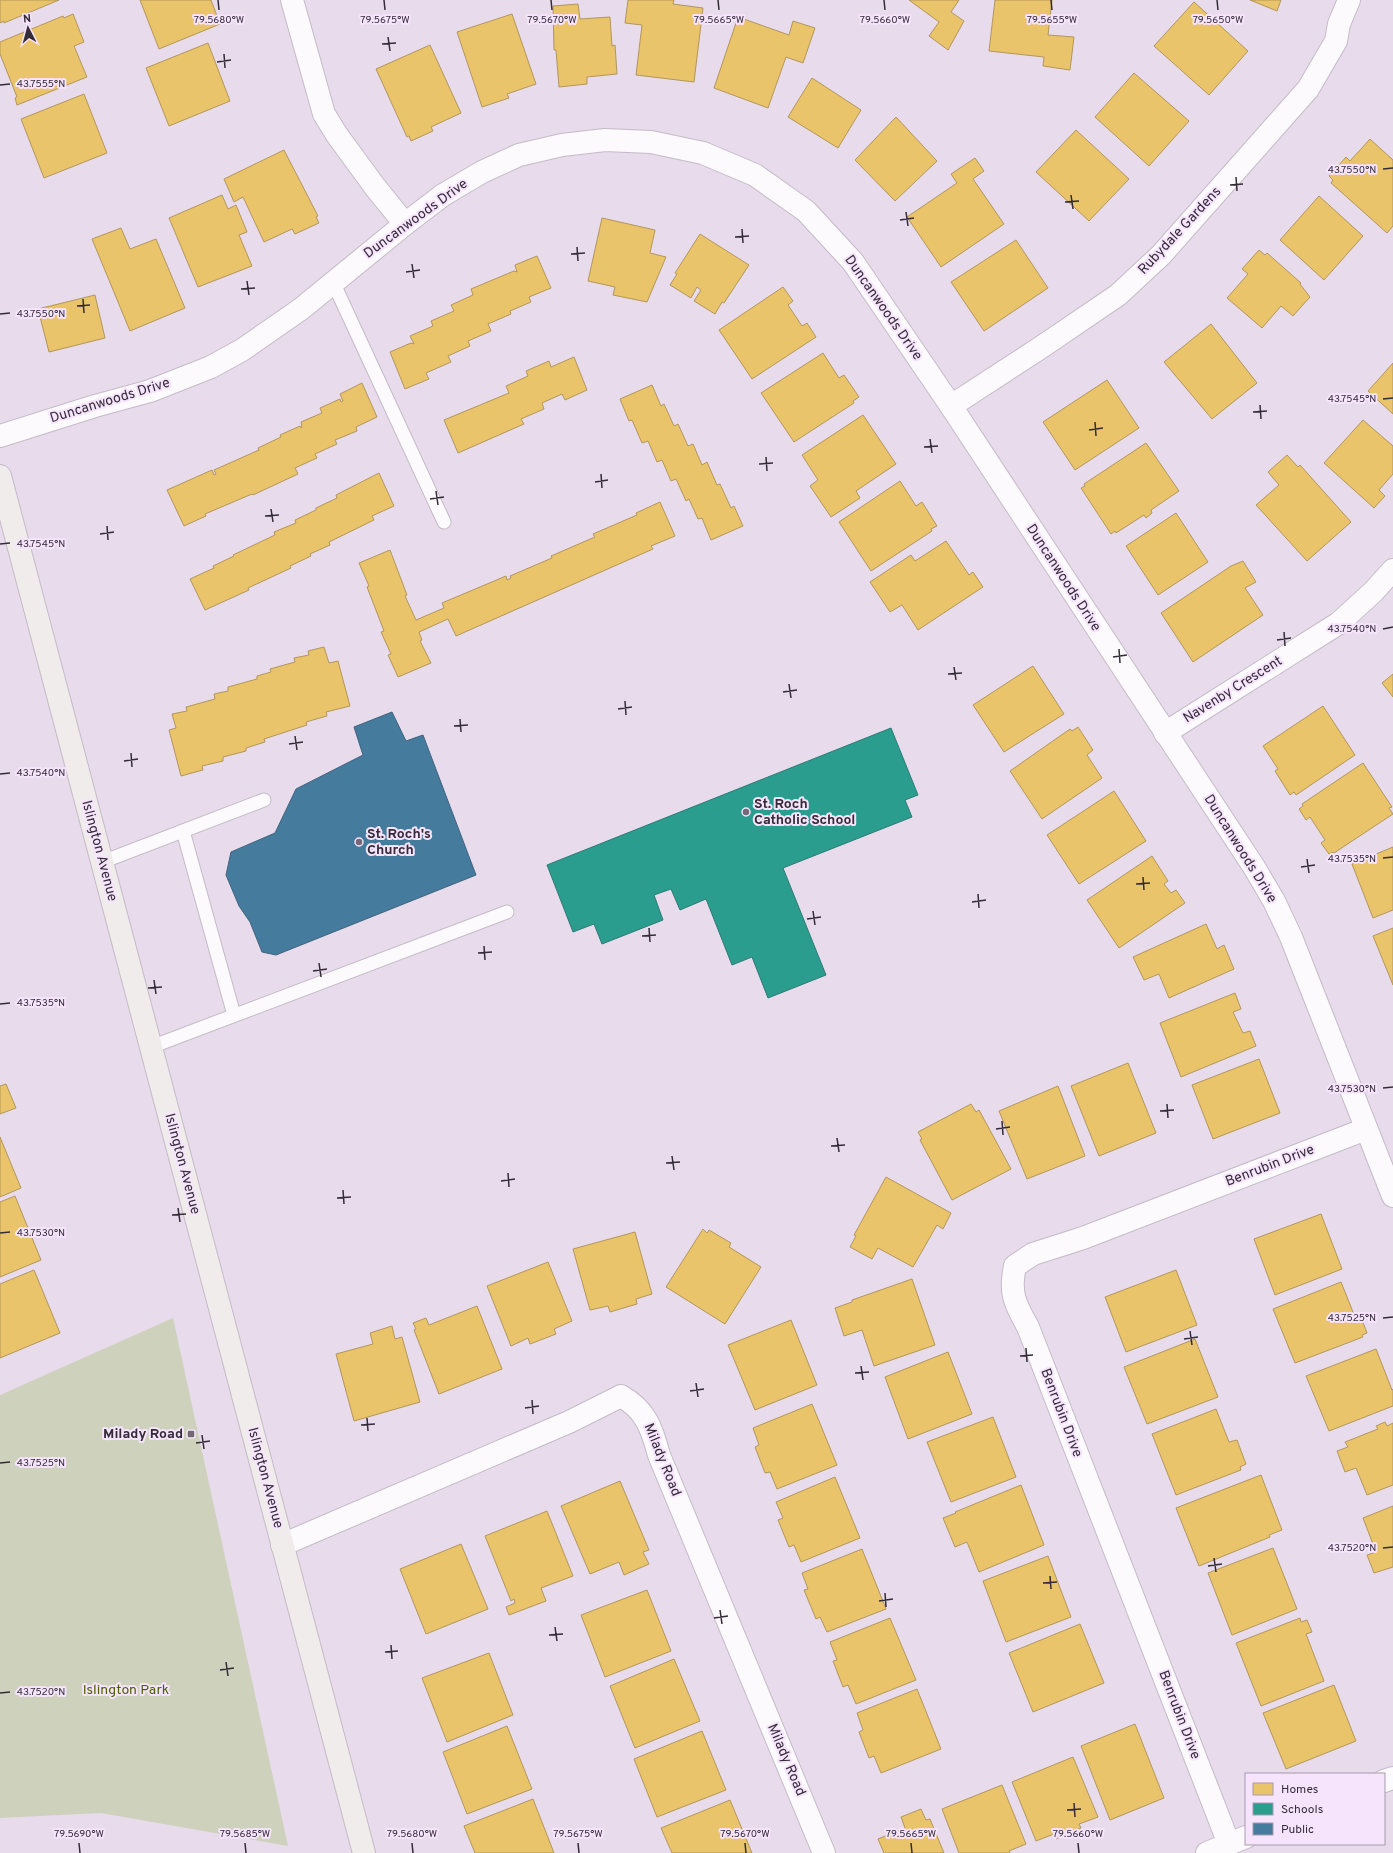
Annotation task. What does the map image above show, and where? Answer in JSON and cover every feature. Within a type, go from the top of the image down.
[{"type":"main road","name":"Islington Avenue","points":[[0,476],[364,1853]]},
{"type":"street","points":[[292,0],[324,114],[337,135],[405,224]]},
{"type":"street","name":"Rubydale Gardens","points":[[951,406],[1118,295],[1161,255],[1308,89],[1336,41],[1339,24],[1349,0]]},
{"type":"street","name":"Duncanwoods Drive","points":[[0,436],[95,406],[150,392],[211,367],[242,350],[273,329],[443,195],[482,172],[519,156],[562,144],[605,140],[651,142],[703,153],[755,175],[806,211],[853,262],[951,406],[1254,867],[1274,901],[1291,937],[1393,1196]]},
{"type":"street","name":"Navenby Crescent","points":[[1165,733],[1339,623],[1373,592],[1393,570]]},
{"type":"street","name":"Benrubin Drive","points":[[1238,1841],[1028,1327],[1016,1305],[1011,1283],[1015,1266],[1033,1254],[1083,1238],[1366,1129]]},
{"type":"street","name":"Milady Road","points":[[282,1545],[570,1422],[621,1396],[634,1403],[653,1431],[662,1462],[824,1853]]},
{"type":"street","points":[[1207,1853],[1238,1841]]},
{"type":"lane","points":[[333,282],[444,522]]},
{"type":"lane","points":[[102,862],[264,800]]},
{"type":"lane","points":[[183,831],[234,1015]]},
{"type":"lane","points":[[151,1047],[507,912]]},
{"type":"green space","name":"Islington Park","points":[[173,1318],[288,1846],[101,1813],[0,1818],[0,1395]]},
{"type":"building: Homes","points":[[0,0],[59,0],[4,23],[4,21],[0,23]]},
{"type":"building: Homes","points":[[140,0],[211,0],[220,24],[159,49]]},
{"type":"building: Homes","points":[[628,0],[674,0],[673,4],[703,8],[694,82],[636,75],[642,25],[625,23]]},
{"type":"building: Homes","points":[[909,0],[959,0],[951,12],[964,21],[948,50],[929,36],[939,22]]},
{"type":"building: Homes","points":[[995,0],[1052,0],[1048,35],[1074,37],[1070,70],[1043,66],[1044,57],[989,51]]},
{"type":"building: Homes","points":[[1250,0],[1281,0],[1277,11]]},
{"type":"building: Homes","points":[[1194,2],[1248,51],[1209,95],[1154,46]]},
{"type":"building: Homes","points":[[578,4],[580,19],[610,17],[612,46],[615,45],[617,74],[587,77],[587,84],[559,87],[556,50],[554,50],[553,6]]},
{"type":"building: Homes","points":[[73,14],[84,42],[74,46],[87,77],[17,105],[15,98],[17,97],[0,54],[0,42],[63,16],[64,18]]},
{"type":"building: Homes","points":[[512,14],[536,84],[507,94],[509,98],[482,107],[457,32]]},
{"type":"building: Homes","points":[[738,17],[789,35],[793,21],[815,28],[803,63],[786,57],[768,108],[714,88]]},
{"type":"building: Homes","points":[[208,43],[230,101],[169,126],[146,68]]},
{"type":"building: Homes","points":[[430,45],[461,113],[431,127],[433,131],[411,141],[409,136],[407,137],[376,69]]},
{"type":"building: Homes","points":[[1134,73],[1189,121],[1149,166],[1095,117]]},
{"type":"building: Homes","points":[[812,78],[861,110],[838,148],[788,117]]},
{"type":"building: Homes","points":[[84,94],[107,153],[44,178],[21,119]]},
{"type":"building: Homes","points":[[896,117],[937,161],[895,201],[855,160]]},
{"type":"building: Homes","points":[[1076,130],[1129,179],[1089,221],[1036,172]]},
{"type":"building: Homes","points":[[1370,139],[1393,160],[1393,226],[1387,233],[1331,183],[1333,180],[1329,176],[1346,157],[1350,161]]},
{"type":"building: Homes","points":[[284,150],[318,216],[316,217],[319,223],[295,234],[292,229],[264,242],[243,197],[234,202],[224,179]]},
{"type":"building: Homes","points":[[975,158],[984,171],[973,179],[1004,224],[941,267],[907,217],[957,183],[951,174]]},
{"type":"building: Homes","points":[[222,195],[228,209],[236,205],[247,232],[239,235],[252,266],[198,287],[169,218]]},
{"type":"building: Homes","points":[[1319,196],[1363,236],[1324,280],[1280,240]]},
{"type":"building: Homes","points":[[602,218],[655,230],[650,253],[666,257],[647,302],[613,295],[615,287],[588,281]]},
{"type":"building: Homes","points":[[121,228],[130,249],[156,239],[185,308],[130,331],[92,239]]},
{"type":"building: Homes","points":[[700,234],[749,265],[715,314],[694,301],[701,290],[697,287],[691,298],[670,285],[677,274],[675,273]]},
{"type":"building: Homes","points":[[1016,240],[1048,288],[984,331],[951,282]]},
{"type":"building: Homes","points":[[1259,250],[1265,255],[1267,253],[1301,283],[1300,284],[1310,297],[1293,316],[1281,306],[1262,328],[1227,298],[1248,274],[1242,269]]},
{"type":"building: Homes","points":[[537,256],[551,288],[529,297],[531,302],[510,311],[511,314],[488,324],[491,331],[468,341],[470,346],[448,356],[451,362],[426,373],[429,379],[405,389],[390,352],[411,343],[414,344],[410,336],[433,326],[431,321],[454,311],[451,305],[473,295],[471,289],[514,271],[517,272],[515,265]]},
{"type":"building: Homes","points":[[783,287],[793,301],[788,305],[802,326],[807,323],[816,337],[752,379],[719,330]]},
{"type":"building: Homes","points":[[95,295],[105,338],[49,352],[38,309]]},
{"type":"building: Homes","points":[[1211,324],[1257,383],[1212,419],[1164,362]]},
{"type":"building: Homes","points":[[823,353],[839,378],[844,375],[859,397],[853,401],[854,403],[794,442],[761,393]]},
{"type":"building: Homes","points":[[574,357],[587,390],[565,400],[562,394],[542,403],[544,409],[521,419],[524,424],[458,453],[444,420],[509,393],[506,386],[528,376],[526,371],[549,361],[551,367]]},
{"type":"building: Homes","points":[[1393,363],[1393,414],[1368,391]]},
{"type":"building: Homes","points":[[1107,380],[1139,428],[1075,470],[1043,422]]},
{"type":"building: Homes","points":[[362,383],[377,417],[356,427],[357,431],[335,440],[337,444],[315,454],[317,458],[295,468],[298,474],[253,495],[252,494],[205,514],[206,516],[184,526],[167,490],[212,470],[214,475],[216,474],[214,470],[259,450],[258,448],[281,437],[280,435],[300,426],[301,428],[301,422],[322,413],[320,408],[340,399],[341,402],[343,401],[340,394]]},
{"type":"building: Homes","points":[[652,385],[661,406],[664,404],[674,426],[678,424],[688,446],[693,444],[702,465],[707,462],[717,485],[720,484],[731,508],[734,506],[743,526],[711,540],[702,518],[698,519],[689,499],[686,501],[676,479],[671,481],[662,460],[657,462],[648,441],[642,443],[632,420],[629,421],[620,399]]},
{"type":"building: Homes","points":[[863,415],[896,464],[856,491],[860,498],[831,517],[810,486],[818,480],[802,455]]},
{"type":"building: Homes","points":[[1363,420],[1393,446],[1393,474],[1379,490],[1385,496],[1374,508],[1324,463]]},
{"type":"building: Homes","points":[[1146,443],[1179,491],[1151,510],[1152,513],[1146,518],[1144,515],[1116,533],[1115,531],[1111,534],[1081,488],[1085,486],[1084,484]]},
{"type":"building: Homes","points":[[1287,455],[1298,467],[1300,465],[1351,522],[1307,561],[1256,505],[1279,485],[1268,472]]},
{"type":"building: Homes","points":[[379,473],[394,506],[372,516],[374,520],[329,542],[330,545],[310,554],[311,556],[290,566],[291,568],[248,588],[249,590],[205,610],[190,579],[214,568],[213,566],[234,556],[233,555],[275,535],[274,532],[296,523],[295,520],[337,498],[336,495]]},
{"type":"building: Homes","points":[[900,481],[916,506],[922,502],[937,526],[931,529],[932,531],[871,571],[839,522]]},
{"type":"building: Homes","points":[[660,502],[675,536],[651,546],[653,549],[456,636],[448,619],[419,632],[422,640],[420,641],[431,663],[398,677],[388,655],[391,654],[381,632],[384,631],[367,587],[369,586],[359,563],[390,550],[407,595],[405,596],[416,620],[444,608],[442,603],[506,576],[507,580],[511,578],[510,576],[595,537],[593,534],[637,515],[636,513]]},
{"type":"building: Homes","points":[[1176,513],[1208,562],[1158,595],[1126,546]]},
{"type":"building: Homes","points":[[946,541],[969,575],[973,572],[983,587],[918,630],[902,605],[890,612],[870,582],[911,555],[915,561]]},
{"type":"building: Homes","points":[[1243,561],[1256,582],[1245,588],[1263,615],[1193,662],[1161,613],[1231,566]]},
{"type":"building: Homes","points":[[324,647],[329,663],[338,661],[350,706],[326,712],[327,716],[306,722],[307,725],[264,739],[265,742],[246,748],[246,751],[223,757],[223,761],[202,766],[203,770],[181,776],[169,730],[176,728],[172,714],[187,711],[186,707],[215,699],[214,694],[228,691],[228,687],[257,679],[257,676],[271,672],[270,669],[295,662],[294,658],[309,655],[308,651]]},
{"type":"building: Homes","points":[[1033,666],[1064,714],[1004,752],[973,705]]},
{"type":"building: Homes","points":[[1393,674],[1393,697],[1382,683]]},
{"type":"building: Homes","points":[[1323,706],[1355,755],[1296,795],[1294,792],[1290,795],[1275,771],[1278,769],[1263,746]]},
{"type":"building: Homes","points":[[1078,727],[1093,750],[1087,755],[1102,778],[1042,819],[1010,771],[1070,729],[1072,731]]},
{"type":"building: Homes","points":[[1363,763],[1392,807],[1389,808],[1393,814],[1334,853],[1329,854],[1321,843],[1325,840],[1310,817],[1306,820],[1299,809],[1303,806],[1302,804]]},
{"type":"building: Homes","points":[[1114,791],[1146,841],[1079,884],[1047,835]]},
{"type":"building: Homes","points":[[1393,847],[1393,910],[1373,918],[1352,864]]},
{"type":"building: Homes","points":[[1152,856],[1168,881],[1164,884],[1171,893],[1176,890],[1185,903],[1119,948],[1087,900]]},
{"type":"building: Homes","points":[[1206,924],[1217,949],[1224,945],[1234,969],[1169,998],[1159,974],[1144,980],[1133,957]]},
{"type":"building: Homes","points":[[1393,928],[1393,985],[1373,936]]},
{"type":"building: Homes","points":[[1235,993],[1241,1009],[1233,1012],[1243,1033],[1250,1031],[1256,1046],[1181,1077],[1160,1023]]},
{"type":"building: Homes","points":[[1259,1059],[1280,1113],[1213,1139],[1192,1085]]},
{"type":"building: Homes","points":[[1128,1063],[1156,1133],[1099,1156],[1071,1086]]},
{"type":"building: Homes","points":[[6,1084],[16,1108],[0,1114],[0,1086]]},
{"type":"building: Homes","points":[[1058,1086],[1085,1156],[1027,1179],[999,1111]]},
{"type":"building: Homes","points":[[971,1104],[976,1112],[979,1110],[1011,1169],[952,1200],[920,1140],[922,1139],[918,1132]]},
{"type":"building: Homes","points":[[0,1137],[21,1188],[0,1197]]},
{"type":"building: Homes","points":[[886,1177],[951,1213],[943,1229],[937,1225],[913,1267],[878,1248],[872,1259],[850,1247],[856,1236],[854,1235]]},
{"type":"building: Homes","points":[[15,1196],[41,1260],[0,1277],[0,1202]]},
{"type":"building: Homes","points":[[1321,1214],[1342,1269],[1275,1295],[1254,1239]]},
{"type":"building: Homes","points":[[703,1229],[707,1233],[709,1230],[731,1243],[729,1247],[761,1267],[725,1324],[666,1287]]},
{"type":"building: Homes","points":[[635,1232],[652,1294],[636,1299],[637,1304],[610,1312],[608,1306],[590,1310],[573,1249]]},
{"type":"building: Homes","points":[[548,1262],[572,1321],[554,1329],[556,1334],[530,1344],[528,1338],[511,1346],[487,1286]]},
{"type":"building: Homes","points":[[34,1270],[60,1333],[0,1358],[0,1284]]},
{"type":"building: Homes","points":[[1176,1270],[1197,1325],[1126,1352],[1105,1297]]},
{"type":"building: Homes","points":[[912,1279],[935,1345],[874,1366],[862,1330],[844,1336],[835,1308],[852,1302],[852,1300]]},
{"type":"building: Homes","points":[[1341,1282],[1357,1322],[1362,1320],[1367,1333],[1362,1335],[1363,1337],[1295,1363],[1273,1309]]},
{"type":"building: Homes","points":[[477,1306],[502,1369],[439,1394],[414,1330],[416,1329],[413,1323],[426,1318],[429,1325]]},
{"type":"building: Homes","points":[[791,1320],[817,1385],[755,1410],[728,1345]]},
{"type":"building: Homes","points":[[392,1326],[395,1339],[402,1337],[420,1402],[354,1421],[336,1354],[373,1344],[370,1333]]},
{"type":"building: Homes","points":[[1195,1339],[1218,1397],[1147,1424],[1124,1367]]},
{"type":"building: Homes","points":[[1376,1349],[1392,1390],[1393,1389],[1393,1406],[1329,1431],[1306,1376]]},
{"type":"building: Homes","points":[[948,1352],[972,1414],[908,1439],[885,1377]]},
{"type":"building: Homes","points":[[812,1404],[837,1465],[777,1489],[770,1472],[765,1473],[755,1447],[759,1445],[753,1428]]},
{"type":"building: Homes","points":[[1216,1409],[1229,1442],[1237,1440],[1246,1464],[1240,1467],[1241,1470],[1176,1495],[1152,1434]]},
{"type":"building: Homes","points":[[993,1417],[1016,1477],[951,1502],[927,1442]]},
{"type":"building: Homes","points":[[1385,1422],[1387,1426],[1393,1423],[1393,1485],[1367,1495],[1356,1468],[1345,1472],[1337,1451],[1348,1447],[1345,1442],[1378,1429],[1376,1426]]},
{"type":"building: Homes","points":[[1261,1475],[1282,1530],[1269,1535],[1270,1537],[1199,1566],[1176,1508]]},
{"type":"building: Homes","points":[[835,1477],[860,1538],[801,1562],[794,1545],[789,1547],[778,1520],[783,1518],[776,1502]]},
{"type":"building: Homes","points":[[620,1481],[649,1550],[643,1552],[649,1564],[624,1575],[619,1562],[590,1574],[561,1506]]},
{"type":"building: Homes","points":[[1021,1485],[1044,1545],[979,1572],[967,1542],[955,1547],[943,1518]]},
{"type":"building: Homes","points":[[1393,1506],[1393,1567],[1374,1573],[1367,1555],[1376,1552],[1363,1518]]},
{"type":"building: Homes","points":[[547,1511],[573,1576],[541,1588],[546,1601],[509,1615],[506,1607],[515,1603],[514,1599],[511,1601],[485,1536]]},
{"type":"building: Homes","points":[[461,1544],[488,1609],[426,1634],[400,1569]]},
{"type":"building: Homes","points":[[1273,1548],[1297,1609],[1232,1635],[1208,1573]]},
{"type":"building: Homes","points":[[862,1549],[886,1609],[827,1632],[820,1617],[816,1619],[804,1590],[808,1589],[802,1573]]},
{"type":"building: Homes","points":[[1048,1556],[1071,1617],[1006,1642],[983,1581]]},
{"type":"building: Homes","points":[[647,1590],[671,1651],[605,1677],[581,1615]]},
{"type":"building: Homes","points":[[890,1618],[916,1680],[856,1704],[848,1685],[843,1687],[833,1661],[837,1660],[830,1642]]},
{"type":"building: Homes","points":[[1300,1618],[1301,1622],[1307,1620],[1312,1632],[1306,1634],[1324,1681],[1261,1706],[1236,1643]]},
{"type":"building: Homes","points":[[1080,1624],[1104,1683],[1033,1712],[1009,1653]]},
{"type":"building: Homes","points":[[489,1653],[513,1715],[447,1742],[422,1678]]},
{"type":"building: Homes","points":[[674,1659],[700,1721],[635,1748],[610,1686]]},
{"type":"building: Homes","points":[[1334,1685],[1356,1741],[1286,1769],[1263,1713]]},
{"type":"building: Homes","points":[[917,1689],[941,1749],[881,1773],[874,1756],[869,1758],[859,1732],[863,1730],[857,1713]]},
{"type":"building: Homes","points":[[1135,1724],[1164,1798],[1110,1820],[1081,1746]]},
{"type":"building: Homes","points":[[507,1726],[532,1789],[467,1814],[443,1752]]},
{"type":"building: Homes","points":[[702,1731],[726,1790],[657,1817],[634,1759]]},
{"type":"building: Homes","points":[[1073,1757],[1098,1817],[1079,1824],[1081,1828],[1056,1839],[1054,1834],[1036,1841],[1012,1782]]},
{"type":"building: Homes","points":[[1002,1785],[1026,1844],[1009,1851],[1010,1853],[959,1853],[942,1809]]},
{"type":"building: Homes","points":[[533,1799],[554,1853],[475,1853],[464,1826]]},
{"type":"building: Homes","points":[[730,1800],[752,1853],[672,1853],[661,1828]]},
{"type":"building: Homes","points":[[921,1809],[926,1820],[930,1819],[944,1853],[884,1853],[878,1839],[905,1828],[901,1817]]},
{"type":"building: Schools","points":[[891,728],[918,795],[905,800],[912,817],[783,868],[826,975],[768,998],[752,957],[732,965],[706,899],[680,910],[671,889],[654,895],[663,920],[602,944],[594,924],[573,932],[547,865]]},
{"type":"building: Public","name":"St. Roch's Church","points":[[392,712],[406,741],[423,735],[476,875],[276,955],[262,952],[250,922],[239,906],[226,875],[231,852],[275,833],[296,789],[363,755],[354,727]]},
{"type":"place","name":"St. Roch Catholic School","points":[[746,812]]},
{"type":"place","name":"St. Roch's Church","points":[[359,842]]},
{"type":"place","name":"Milady Road","points":[[191,1434]]}]
